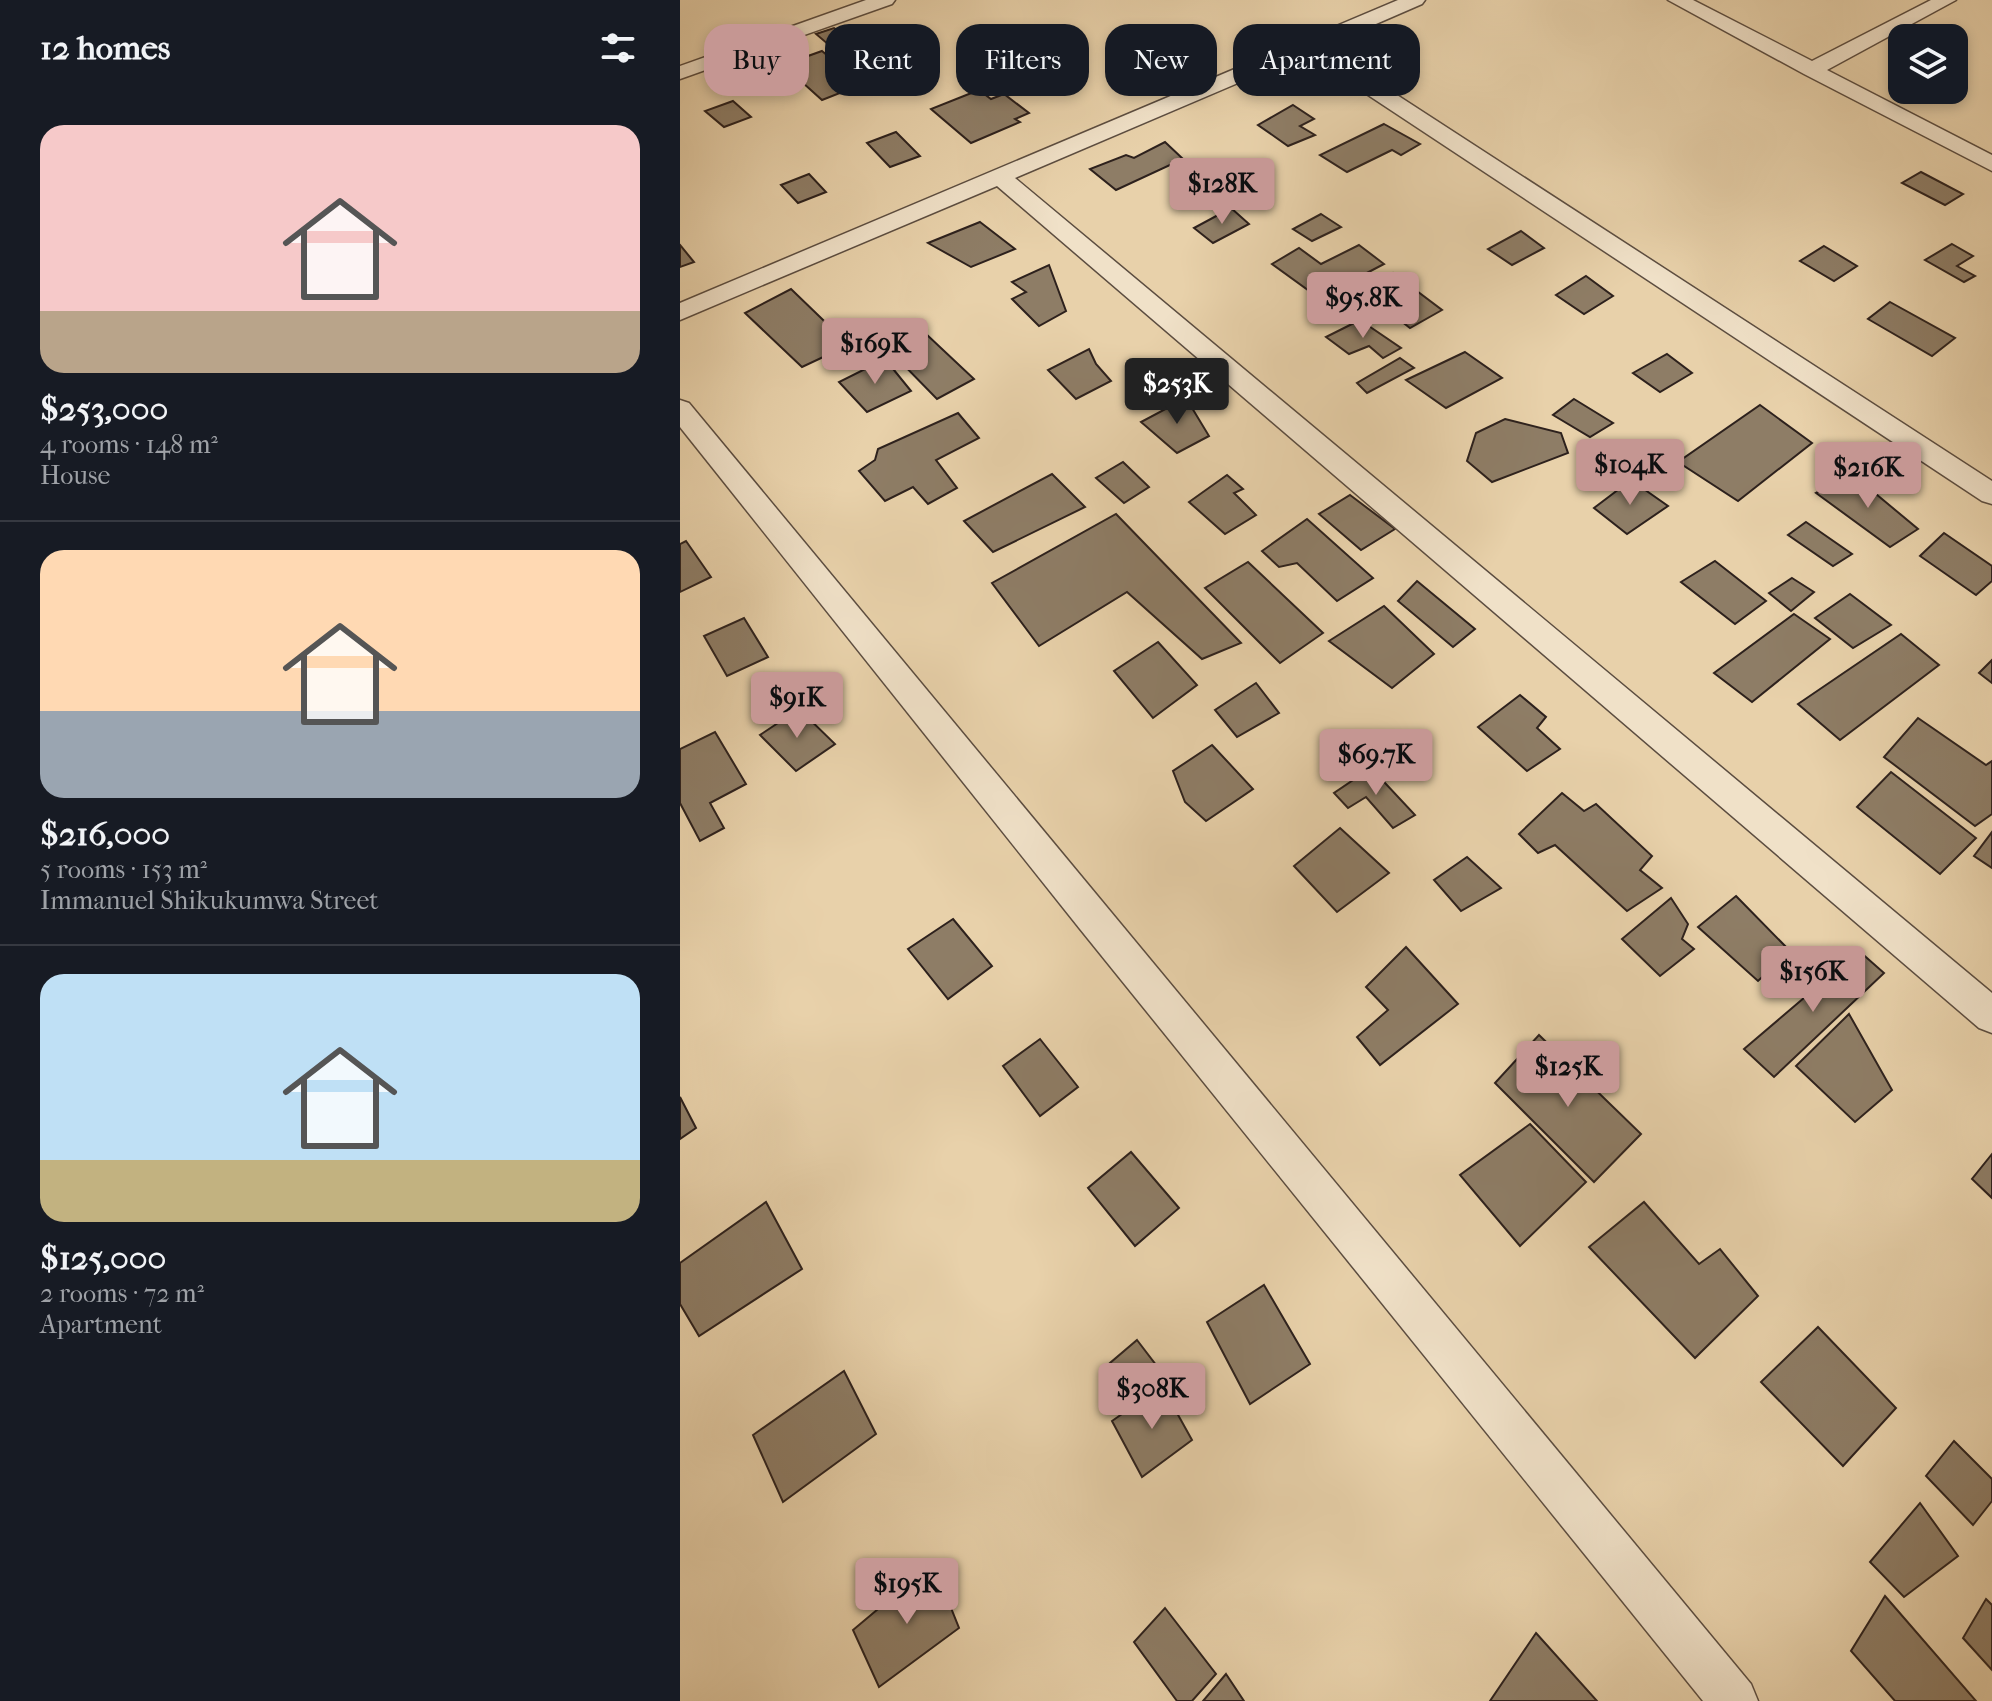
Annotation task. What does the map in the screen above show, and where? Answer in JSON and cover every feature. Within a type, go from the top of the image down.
[{"type":"street","points":[[680,73],[885,0]]},
{"type":"street","points":[[1357,24],[1415,0]]},
{"type":"street","points":[[1678,0],[1992,164]]},
{"type":"street","points":[[1811,70],[1946,0]]},
{"type":"street","points":[[680,312],[1233,76]]},
{"type":"street","points":[[1384,96],[1992,494]]},
{"type":"street","points":[[999,176],[1992,1016]]},
{"type":"street","points":[[680,409],[1092,918],[1734,1701]]},
{"type":"building","points":[[825,31],[825,42],[816,34]]},
{"type":"building","points":[[822,51],[825,54],[825,96],[832,96],[822,100],[809,88],[809,56]]},
{"type":"building","points":[[964,96],[987,96],[991,99],[1007,96],[1029,113],[1015,119],[1020,122],[971,143],[931,109]]},
{"type":"building","points":[[733,101],[751,117],[724,127],[705,111]]},
{"type":"building","points":[[1293,105],[1314,119],[1300,126],[1315,135],[1288,146],[1258,125]]},
{"type":"building","points":[[1384,124],[1420,144],[1401,155],[1392,150],[1347,172],[1320,155]]},
{"type":"building","points":[[896,132],[920,156],[890,167],[867,143]]},
{"type":"building","points":[[1165,142],[1183,159],[1116,190],[1090,169],[1126,155],[1134,158]]},
{"type":"building","points":[[1921,172],[1963,194],[1945,205],[1902,183]]},
{"type":"building","points":[[809,174],[826,192],[798,203],[781,185]]},
{"type":"building","points":[[1231,208],[1249,224],[1213,243],[1194,228]]},
{"type":"building","points":[[1321,214],[1341,227],[1312,241],[1293,229]]},
{"type":"building","points":[[980,222],[1015,249],[971,267],[928,243]]},
{"type":"building","points":[[1521,231],[1544,248],[1512,265],[1488,249]]},
{"type":"building","points":[[1952,244],[1973,256],[1957,266],[1975,276],[1964,282],[1925,260]]},
{"type":"building","points":[[680,245],[694,262],[680,267]]},
{"type":"building","points":[[1359,245],[1384,264],[1319,298],[1272,264],[1299,248],[1321,264]]},
{"type":"building","points":[[1824,246],[1857,266],[1834,281],[1800,261]]},
{"type":"building","points":[[1049,265],[1066,311],[1039,326],[1012,299],[1026,292],[1012,282]]},
{"type":"building","points":[[1393,273],[1442,310],[1410,328],[1359,288]]},
{"type":"building","points":[[1586,276],[1613,296],[1584,314],[1556,295]]},
{"type":"building","points":[[791,289],[849,345],[802,367],[745,313]]},
{"type":"building","points":[[1890,302],[1955,338],[1932,356],[1868,319]]},
{"type":"building","points":[[1360,320],[1401,348],[1383,358],[1369,346],[1349,354],[1326,337]]},
{"type":"building","points":[[925,333],[974,379],[937,399],[891,352]]},
{"type":"building","points":[[1089,349],[1096,364],[1111,381],[1076,399],[1048,370]]},
{"type":"building","points":[[1465,352],[1502,378],[1446,408],[1406,380]]},
{"type":"building","points":[[1667,354],[1692,373],[1660,392],[1633,373]]},
{"type":"building","points":[[1400,358],[1414,368],[1367,393],[1357,383]]},
{"type":"building","points":[[885,359],[911,391],[867,412],[839,382]]},
{"type":"building","points":[[1186,398],[1209,436],[1177,453],[1141,422]]},
{"type":"building","points":[[1574,399],[1613,423],[1590,437],[1553,415]]},
{"type":"building","points":[[1760,405],[1812,443],[1738,501],[1678,462]]},
{"type":"building","points":[[958,413],[979,438],[936,460],[957,488],[928,504],[913,487],[885,501],[859,471],[875,460],[878,449]]},
{"type":"building","points":[[1505,419],[1561,433],[1568,453],[1492,482],[1467,461],[1476,433]]},
{"type":"building","points":[[1123,462],[1149,487],[1124,503],[1096,478]]},
{"type":"building","points":[[1052,474],[1085,507],[993,552],[964,521]]},
{"type":"building","points":[[1852,474],[1918,529],[1890,547],[1816,493]]},
{"type":"building","points":[[1227,475],[1243,489],[1234,493],[1256,515],[1225,534],[1189,502]]},
{"type":"building","points":[[1631,480],[1668,506],[1627,534],[1594,508]]},
{"type":"building","points":[[1350,495],[1395,529],[1361,550],[1319,514]]},
{"type":"building","points":[[1116,514],[1241,643],[1202,659],[1127,592],[1039,646],[992,583]]},
{"type":"building","points":[[1307,519],[1373,578],[1337,601],[1297,563],[1279,567],[1262,551]]},
{"type":"building","points":[[1806,522],[1852,554],[1833,566],[1788,535]]},
{"type":"building","points":[[1944,533],[1992,566],[1992,581],[1976,595],[1920,556]]},
{"type":"building","points":[[686,541],[711,577],[680,592],[680,544]]},
{"type":"building","points":[[1715,561],[1766,601],[1735,624],[1681,582]]},
{"type":"building","points":[[1248,562],[1323,633],[1280,663],[1205,588]]},
{"type":"building","points":[[1792,578],[1814,592],[1791,611],[1769,593]]},
{"type":"building","points":[[1417,581],[1475,629],[1453,647],[1398,601]]},
{"type":"building","points":[[1850,594],[1891,625],[1853,648],[1815,618]]},
{"type":"building","points":[[1384,606],[1434,654],[1392,688],[1329,641]]},
{"type":"building","points":[[1794,614],[1830,639],[1752,702],[1714,673]]},
{"type":"building","points":[[744,618],[768,657],[727,676],[704,636]]},
{"type":"building","points":[[1901,634],[1939,665],[1840,740],[1798,704]]},
{"type":"building","points":[[1158,642],[1197,685],[1153,718],[1114,671]]},
{"type":"building","points":[[1992,660],[1992,683],[1979,673]]},
{"type":"building","points":[[1256,683],[1279,713],[1237,737],[1215,710]]},
{"type":"building","points":[[1520,695],[1546,717],[1537,728],[1560,749],[1527,771],[1478,727]]},
{"type":"building","points":[[799,709],[835,744],[796,771],[760,735]]},
{"type":"building","points":[[1918,718],[1986,765],[1992,761],[1992,814],[1975,826],[1884,757]]},
{"type":"building","points":[[715,732],[746,784],[710,803],[724,828],[700,841],[680,803],[680,749]]},
{"type":"building","points":[[1212,745],[1253,789],[1206,821],[1185,802],[1173,771]]},
{"type":"building","points":[[1371,768],[1415,815],[1393,828],[1366,797],[1348,808],[1334,793]]},
{"type":"building","points":[[1891,772],[1976,838],[1940,874],[1857,807]]},
{"type":"building","points":[[1562,793],[1584,811],[1596,804],[1652,856],[1640,870],[1662,888],[1627,911],[1555,845],[1538,853],[1519,834]]},
{"type":"building","points":[[1340,828],[1389,873],[1337,912],[1294,866]]},
{"type":"building","points":[[1992,832],[1992,868],[1974,856]]},
{"type":"building","points":[[1467,857],[1501,888],[1461,911],[1434,880]]},
{"type":"building","points":[[1736,896],[1790,951],[1758,981],[1698,927]]},
{"type":"building","points":[[1671,898],[1688,924],[1682,939],[1694,949],[1660,976],[1622,939]]},
{"type":"building","points":[[953,919],[992,966],[948,999],[908,949]]},
{"type":"building","points":[[1406,947],[1458,1004],[1380,1065],[1357,1037],[1388,1010],[1366,987]]},
{"type":"building","points":[[1859,951],[1884,973],[1774,1077],[1744,1049]]},
{"type":"building","points":[[1849,1014],[1892,1090],[1855,1122],[1796,1066]]},
{"type":"building","points":[[1539,1035],[1641,1134],[1594,1182],[1495,1083]]},
{"type":"building","points":[[1040,1039],[1078,1087],[1040,1116],[1003,1066]]},
{"type":"building","points":[[680,1097],[696,1128],[680,1139]]},
{"type":"building","points":[[1530,1124],[1586,1182],[1520,1246],[1460,1175]]},
{"type":"building","points":[[1131,1152],[1179,1208],[1135,1246],[1088,1188]]},
{"type":"building","points":[[1992,1154],[1992,1198],[1972,1179]]},
{"type":"building","points":[[766,1202],[802,1269],[699,1336],[680,1304],[680,1263]]},
{"type":"building","points":[[1644,1202],[1699,1264],[1720,1249],[1758,1296],[1695,1358],[1589,1247]]},
{"type":"building","points":[[1264,1285],[1310,1364],[1250,1404],[1207,1322]]},
{"type":"building","points":[[1818,1327],[1896,1408],[1843,1466],[1761,1382]]},
{"type":"building","points":[[1137,1340],[1156,1365],[1130,1389],[1110,1363]]},
{"type":"building","points":[[844,1371],[876,1434],[783,1502],[753,1435]]},
{"type":"building","points":[[1162,1386],[1192,1440],[1142,1477],[1112,1421]]},
{"type":"building","points":[[1954,1441],[1992,1479],[1992,1501],[1973,1525],[1926,1476]]},
{"type":"building","points":[[1920,1503],[1958,1556],[1904,1597],[1870,1562]]},
{"type":"building","points":[[933,1563],[959,1628],[879,1687],[853,1630]]},
{"type":"building","points":[[1885,1596],[1976,1701],[1895,1701],[1851,1651]]},
{"type":"building","points":[[1986,1599],[1992,1605],[1992,1670],[1963,1638]]},
{"type":"building","points":[[1165,1608],[1216,1674],[1192,1701],[1177,1701],[1134,1642]]},
{"type":"building","points":[[1536,1633],[1597,1701],[1490,1701]]},
{"type":"building","points":[[1226,1674],[1244,1701],[1203,1701]]}]
